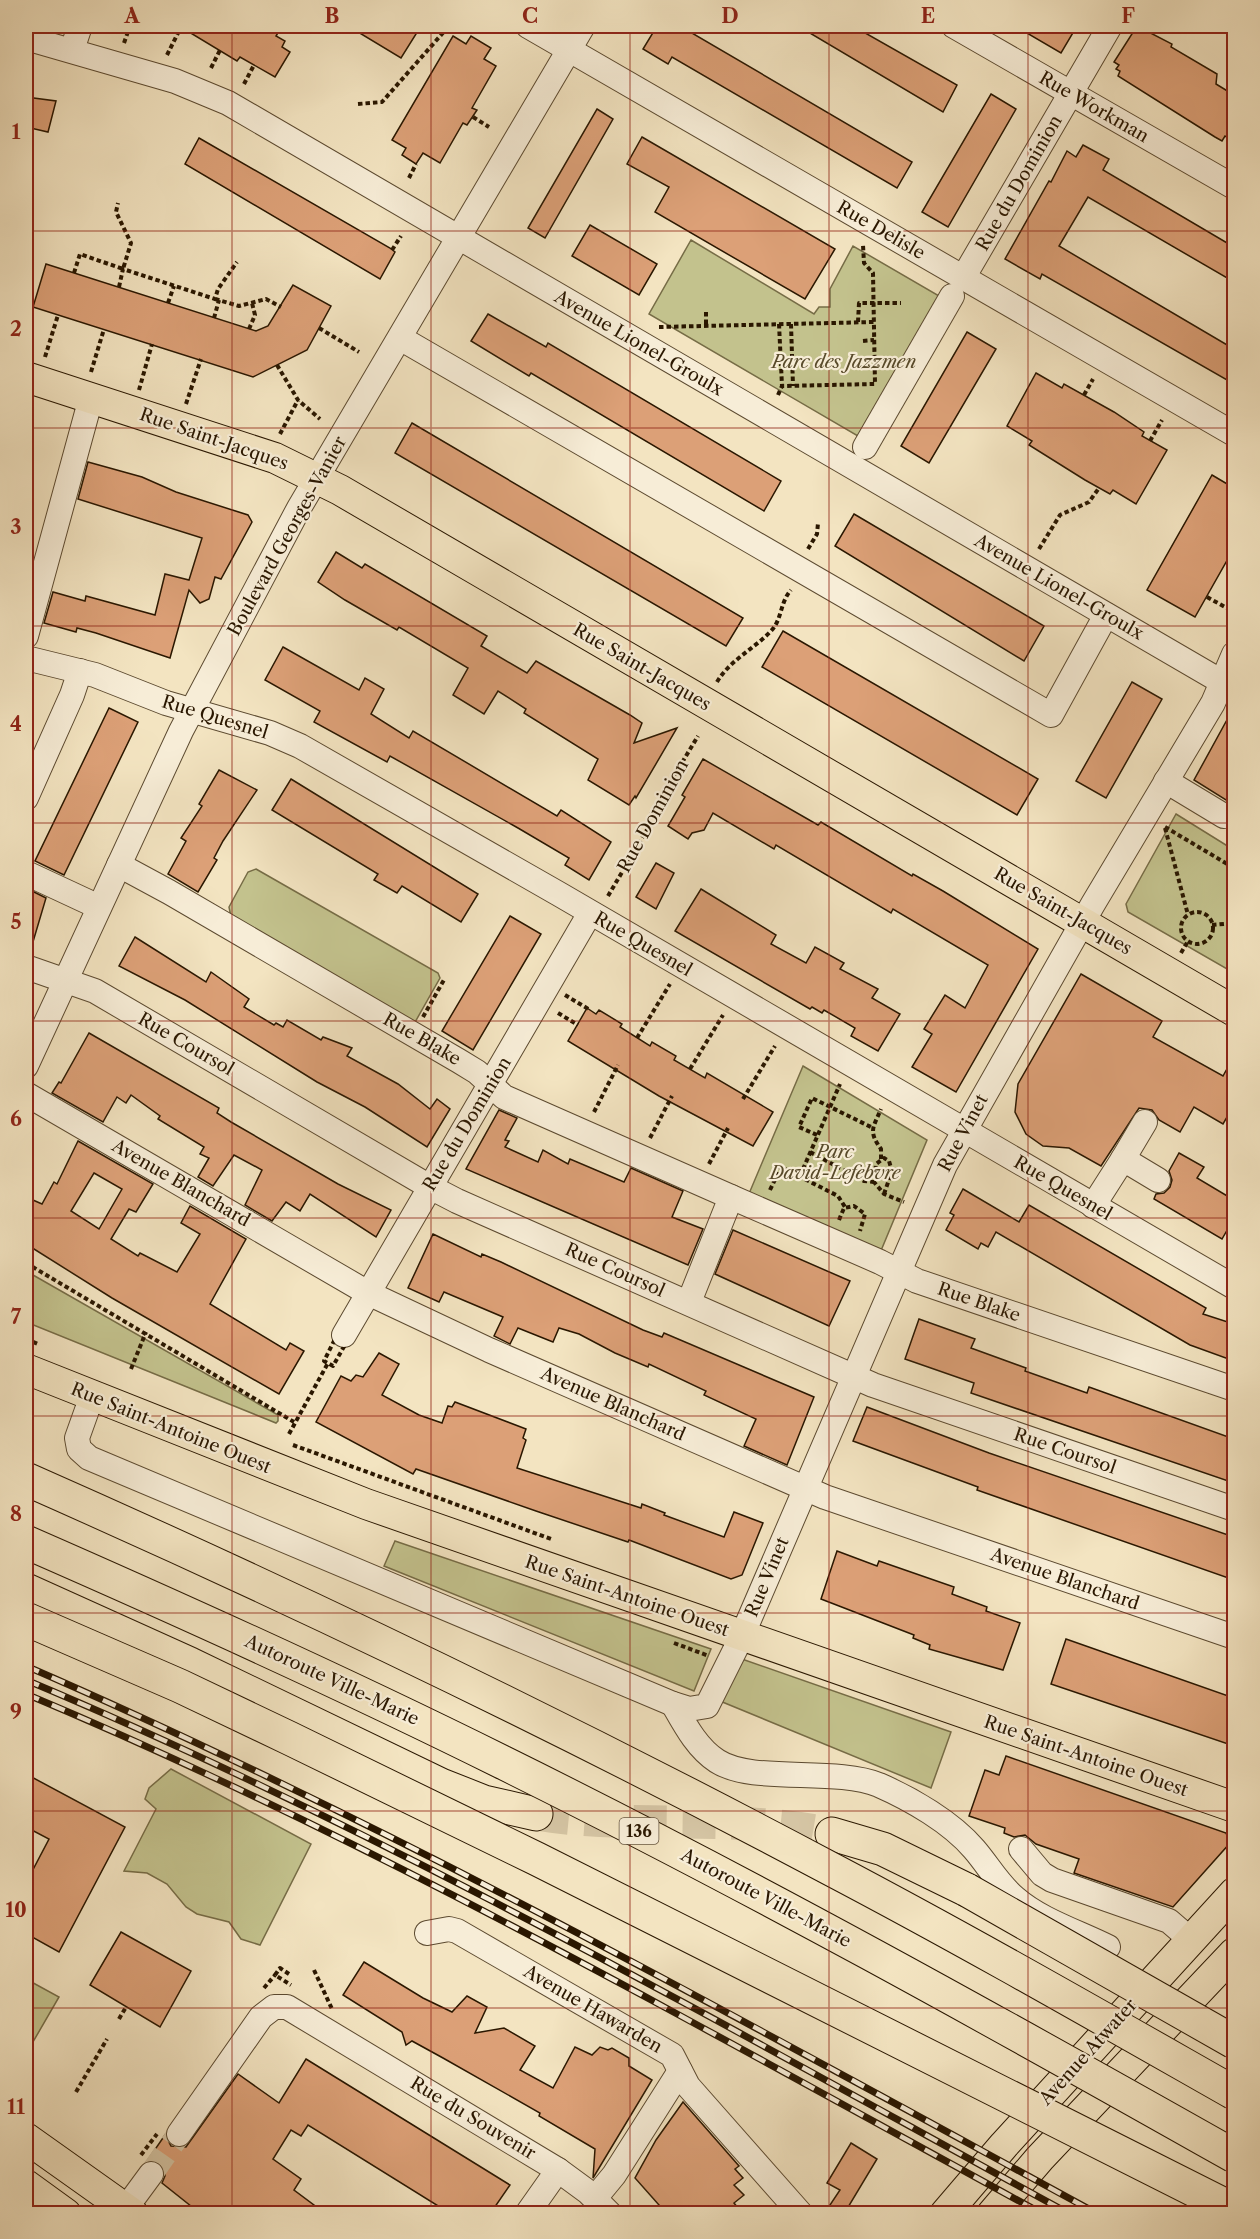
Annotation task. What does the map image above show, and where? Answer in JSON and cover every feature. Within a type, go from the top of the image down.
[{"type":"highway","points":[[26,1479],[328,1616],[655,1777],[945,1930],[1234,2093]]},
{"type":"highway","name":"Autoroute Ville-Marie","points":[[26,1542],[250,1641],[483,1753],[650,1837],[918,1979],[1234,2156]]},
{"type":"highway","points":[[26,1590],[190,1664],[441,1785],[484,1802],[536,1814]]},
{"type":"highway","points":[[26,1619],[180,1686],[537,1859],[1234,2210]]},
{"type":"highway","points":[[832,1834],[883,1848],[967,1890],[1234,2042]]},
{"type":"main road","name":"Rue Saint-Jacques","points":[[35,368],[91,386],[317,478],[1234,1011]]},
{"type":"main road","name":"Rue Saint-Antoine Ouest","points":[[26,1369],[366,1504],[1234,1807]]},
{"type":"main road","name":"Avenue Atwater","points":[[945,2214],[982,2169],[1234,1893]]},
{"type":"main road","name":"Avenue Atwater","points":[[992,2214],[1040,2158],[1234,1953]]},
{"type":"main road","points":[[27,2144],[129,2211]]},
{"type":"main road","points":[[26,2185],[66,2214]]},
{"type":"street","points":[[72,50],[80,26]]},
{"type":"street","name":"Rue Delisle","points":[[528,26],[958,287],[1234,434]]},
{"type":"street","name":"Boulevard Georges-Vanier","points":[[26,1066],[192,710],[299,508],[583,26]]},
{"type":"street","name":"Rue Workman","points":[[954,26],[1234,188]]},
{"type":"street","name":"Rue du Dominion","points":[[958,287],[1110,26]]},
{"type":"street","name":"Avenue Lionel-Groulx","points":[[26,38],[72,50],[214,96],[1228,685]]},
{"type":"street","points":[[865,447],[958,287]]},
{"type":"street","points":[[400,338],[1051,715],[1106,615]]},
{"type":"street","points":[[26,636],[91,386]]},
{"type":"street","name":"Rue Vinet","points":[[673,1704],[689,1709],[707,1706],[742,1636],[897,1271],[945,1165],[1166,781],[1212,703],[1228,685],[1234,654]]},
{"type":"street","name":"Rue Quesnel","points":[[26,658],[80,671],[166,703],[270,733],[300,746],[1234,1287]]},
{"type":"street","points":[[26,798],[72,695],[80,671]]},
{"type":"street","points":[[1166,781],[1224,816]]},
{"type":"street","name":"Rue Blake","points":[[119,865],[170,892],[459,1061],[477,1072],[504,1097],[731,1197],[805,1241],[897,1271],[924,1284],[1234,1389]]},
{"type":"street","points":[[26,873],[99,907]]},
{"type":"street","name":"Rue du Dominion","points":[[344,1335],[590,912]]},
{"type":"street","name":"Rue Coursol","points":[[26,967],[95,991],[430,1188],[883,1389],[1234,1509]]},
{"type":"street","name":"Avenue Blanchard","points":[[26,1094],[368,1293],[489,1350],[805,1488],[1234,1637]]},
{"type":"street","points":[[1094,1206],[1145,1122]]},
{"type":"street","points":[[1123,1159],[1158,1180]]},
{"type":"street","points":[[689,1302],[731,1197]]},
{"type":"street","points":[[92,1396],[77,1438],[79,1449],[89,1458],[673,1704],[690,1733],[718,1762],[738,1770],[844,1777],[878,1785],[913,1804],[966,1839],[1014,1898],[1043,1916],[1108,1947]]},
{"type":"street","points":[[1021,1849],[1035,1867],[1052,1880],[1168,1920],[1191,1940]]},
{"type":"street","name":"Avenue Hawarden","points":[[427,1933],[449,1929],[457,1931],[672,2055],[688,2086],[801,2214]]},
{"type":"street","name":"Rue du Souvenir","points":[[179,2134],[265,2012],[274,2007],[287,2007],[331,2020],[558,2170],[602,2206]]},
{"type":"street","points":[[602,2206],[614,2175],[680,2071]]},
{"type":"street","points":[[527,2214],[558,2170]]},
{"type":"street","points":[[129,2211],[151,2174]]},
{"type":"path","points":[[124,43],[130,26]]},
{"type":"path","points":[[358,104],[382,102],[449,26]]},
{"type":"path","points":[[167,55],[181,27]]},
{"type":"path","points":[[211,68],[220,51]]},
{"type":"path","points":[[244,84],[254,65]]},
{"type":"path","points":[[473,117],[489,127]]},
{"type":"path","points":[[409,178],[416,164]]},
{"type":"path","points":[[118,203],[116,212],[131,243],[119,287]]},
{"type":"path","points":[[392,250],[400,236]]},
{"type":"path","points":[[782,386],[874,384],[873,273],[864,263],[863,244]]},
{"type":"path","points":[[74,273],[80,254],[239,306],[266,299],[281,307]]},
{"type":"path","points":[[214,318],[218,289],[237,262]]},
{"type":"path","points":[[168,303],[174,286]]},
{"type":"path","points":[[885,297],[885,303]]},
{"type":"path","points":[[249,329],[255,315],[252,303]]},
{"type":"path","points":[[858,322],[859,303],[901,303]]},
{"type":"path","points":[[706,312],[706,326]]},
{"type":"path","points":[[35,368],[58,315]]},
{"type":"path","points":[[656,327],[874,322]]},
{"type":"path","points":[[778,395],[782,386],[779,324]]},
{"type":"path","points":[[791,324],[793,386]]},
{"type":"path","points":[[319,328],[359,352]]},
{"type":"path","points":[[91,386],[104,329]]},
{"type":"path","points":[[863,340],[874,340]]},
{"type":"path","points":[[139,390],[152,344]]},
{"type":"path","points":[[780,352],[792,352]]},
{"type":"path","points":[[186,406],[201,359]]},
{"type":"path","points":[[277,365],[298,400],[320,419]]},
{"type":"path","points":[[1084,395],[1093,379]]},
{"type":"path","points":[[278,437],[298,400]]},
{"type":"path","points":[[1150,441],[1162,420]]},
{"type":"path","points":[[1040,549],[1060,515],[1089,502],[1099,488]]},
{"type":"path","points":[[804,558],[817,534],[818,523]]},
{"type":"path","points":[[1228,558],[1234,562]]},
{"type":"path","points":[[715,685],[728,667],[771,631],[782,603],[794,587]]},
{"type":"path","points":[[1207,597],[1234,612]]},
{"type":"path","name":"Rue Dominion","points":[[608,896],[651,823],[647,821],[698,736]]},
{"type":"path","points":[[1188,915],[1203,914],[1212,926],[1211,935],[1205,941],[1196,944],[1188,941],[1181,928],[1188,915],[1165,827],[1234,868]]},
{"type":"path","points":[[635,834],[642,838]]},
{"type":"path","points":[[1212,926],[1234,923]]},
{"type":"path","points":[[1179,956],[1188,941]]},
{"type":"path","points":[[417,1026],[445,978]]},
{"type":"path","points":[[637,1038],[670,984]]},
{"type":"path","points":[[563,993],[590,1010]]},
{"type":"path","points":[[553,1011],[578,1024]]},
{"type":"path","points":[[690,1069],[723,1015]]},
{"type":"path","points":[[743,1099],[775,1046]]},
{"type":"path","points":[[594,1112],[618,1065]]},
{"type":"path","points":[[800,1176],[840,1084]]},
{"type":"path","points":[[650,1138],[672,1096]]},
{"type":"path","points":[[817,1135],[799,1127],[812,1098],[873,1128]]},
{"type":"path","points":[[881,1109],[872,1136],[881,1149],[881,1159],[873,1173],[874,1182],[884,1194],[904,1202]]},
{"type":"path","points":[[711,1158],[728,1128]]},
{"type":"path","points":[[810,1152],[864,1181],[874,1182]]},
{"type":"path","points":[[881,1159],[886,1159],[891,1167],[884,1194]]},
{"type":"path","points":[[779,1196],[770,1191],[781,1167],[838,1196],[845,1207]]},
{"type":"path","points":[[845,1207],[854,1206],[865,1214],[858,1233]]},
{"type":"path","points":[[837,1223],[845,1207]]},
{"type":"path","points":[[26,1263],[146,1332],[294,1422]]},
{"type":"path","points":[[131,1369],[146,1332]]},
{"type":"path","points":[[26,1339],[46,1347]]},
{"type":"path","points":[[289,1434],[328,1363]]},
{"type":"path","name":"Rue Saint-Antoine Ouest","points":[[286,1443],[561,1543]]},
{"type":"path","points":[[674,1643],[708,1655]]},
{"type":"path","points":[[314,1970],[331,2020]]},
{"type":"path","points":[[26,1997],[32,2005],[26,2014]]},
{"type":"path","points":[[119,2019],[126,2007]]},
{"type":"path","points":[[76,2092],[107,2039]]},
{"type":"green space","name":"Parc des Jazzmen","points":[[691,240],[814,314],[819,307],[830,307],[830,289],[853,246],[946,300],[863,439],[649,314]]},
{"type":"green space","points":[[1176,814],[1234,850],[1234,973],[1128,912],[1126,904]]},
{"type":"green space","points":[[256,869],[438,973],[440,978],[414,1024],[231,917],[229,907],[248,872]]},
{"type":"green space","name":"Parc David-Lefebvre","points":[[803,1066],[927,1140],[880,1253],[748,1196]]},
{"type":"green space","points":[[26,1271],[278,1415],[278,1421],[276,1423],[26,1322]]},
{"type":"green space","points":[[395,1541],[711,1649],[694,1691],[384,1566]]},
{"type":"green space","points":[[739,1658],[951,1732],[931,1788],[720,1701]]},
{"type":"green space","points":[[171,1769],[311,1844],[260,1945],[241,1939],[229,1922],[197,1914],[186,1907],[167,1884],[147,1873],[124,1871],[156,1809],[145,1799],[149,1788]]},
{"type":"green space","points":[[26,1979],[59,1997],[26,2054]]},
{"type":"building","points":[[179,26],[282,26],[276,36],[285,41],[282,47],[290,52],[275,77],[240,57],[237,61]]},
{"type":"building","points":[[348,26],[421,26],[401,58]]},
{"type":"building","points":[[657,26],[680,26],[912,162],[897,188],[672,57],[668,64],[643,49]]},
{"type":"building","points":[[798,26],[853,26],[957,85],[943,112]]},
{"type":"building","points":[[1015,26],[1077,26],[1061,53]]},
{"type":"building","points":[[1137,26],[1172,44],[1171,47],[1217,74],[1216,84],[1234,95],[1234,142],[1225,136],[1222,141],[1118,76],[1120,71],[1116,69],[1119,65],[1114,62]]},
{"type":"building","points":[[453,36],[466,44],[471,36],[491,48],[484,59],[496,66],[472,108],[477,110],[467,125],[463,123],[440,163],[423,153],[416,164],[402,155],[406,148],[392,140]]},
{"type":"building","points":[[991,94],[1016,109],[948,227],[922,212]]},
{"type":"building","points":[[26,97],[56,101],[48,132],[26,127]]},
{"type":"building","points":[[597,109],[613,119],[545,238],[528,228]]},
{"type":"building","points":[[642,137],[835,249],[805,299],[655,212],[669,187],[627,164]]},
{"type":"building","points":[[199,138],[390,248],[395,252],[380,279],[185,164]]},
{"type":"building","points":[[1083,145],[1109,159],[1103,170],[1234,247],[1234,282],[1088,197],[1059,246],[1234,349],[1234,384],[1042,274],[1040,279],[1005,259],[1067,151],[1076,157]]},
{"type":"building","points":[[590,225],[657,264],[639,295],[572,256]]},
{"type":"building","points":[[46,264],[256,331],[268,326],[293,285],[331,306],[307,350],[253,377],[33,307]]},
{"type":"building","points":[[488,314],[546,347],[548,343],[781,481],[764,511],[531,373],[529,376],[471,341]]},
{"type":"building","points":[[967,332],[996,349],[929,463],[901,446]]},
{"type":"building","points":[[1036,373],[1062,388],[1064,384],[1114,412],[1144,432],[1142,436],[1167,450],[1136,504],[1113,490],[1110,494],[1085,480],[1029,445],[1032,441],[1007,426]]},
{"type":"building","points":[[412,423],[743,618],[726,646],[395,453]]},
{"type":"building","points":[[88,462],[142,477],[176,492],[248,515],[252,522],[221,579],[215,577],[209,599],[200,603],[189,590],[170,658],[96,633],[77,628],[76,632],[44,623],[53,592],[85,601],[86,596],[155,615],[165,574],[189,580],[202,538],[78,499]]},
{"type":"building","points":[[1212,475],[1234,488],[1234,548],[1195,617],[1147,590]]},
{"type":"building","points":[[854,514],[1044,626],[1024,661],[835,546]]},
{"type":"building","points":[[336,552],[362,568],[365,564],[487,636],[481,646],[527,673],[536,661],[630,715],[642,723],[634,743],[677,728],[636,798],[635,796],[629,805],[588,780],[598,759],[524,713],[526,709],[498,691],[484,714],[453,695],[468,668],[399,627],[397,630],[318,582]]},
{"type":"building","points":[[783,631],[1038,779],[1017,815],[762,667]]},
{"type":"building","points":[[283,647],[359,690],[365,678],[384,689],[371,714],[409,738],[413,731],[557,816],[561,810],[611,842],[589,880],[565,865],[569,858],[518,828],[390,756],[387,762],[314,722],[320,711],[265,680]]},
{"type":"building","points":[[1132,682],[1162,699],[1106,798],[1076,781]]},
{"type":"building","points":[[1234,707],[1234,805],[1194,780]]},
{"type":"building","points":[[109,708],[138,722],[64,875],[35,861]]},
{"type":"building","points":[[703,759],[818,825],[821,822],[912,876],[913,874],[943,891],[1038,949],[956,1092],[912,1067],[932,1034],[924,1029],[945,995],[965,1008],[988,965],[893,909],[891,913],[776,845],[774,849],[713,813],[704,830],[692,833],[688,839],[668,826],[685,797],[682,795]]},
{"type":"building","points":[[219,770],[257,790],[223,841],[214,858],[217,860],[198,892],[168,874],[186,841],[181,838],[202,806],[199,804]]},
{"type":"building","points":[[291,779],[478,894],[461,922],[402,886],[397,893],[374,880],[378,874],[272,810]]},
{"type":"building","points":[[656,863],[674,873],[656,909],[636,897]]},
{"type":"building","points":[[26,888],[46,898],[30,952],[26,952]]},
{"type":"building","points":[[701,889],[776,935],[771,944],[806,963],[815,947],[844,963],[840,969],[878,989],[872,998],[900,1014],[878,1051],[851,1036],[855,1028],[824,1010],[822,1013],[812,1007],[810,1009],[675,931]]},
{"type":"building","points":[[510,916],[541,934],[473,1050],[442,1031]]},
{"type":"building","points":[[135,937],[206,982],[211,972],[249,999],[244,1007],[274,1025],[276,1023],[283,1027],[287,1020],[321,1040],[323,1037],[352,1048],[347,1056],[398,1084],[430,1109],[437,1099],[450,1109],[427,1147],[365,1107],[317,1082],[185,1000],[119,966]]},
{"type":"building","points":[[1081,974],[1162,1021],[1153,1037],[1223,1076],[1234,1056],[1234,1105],[1223,1124],[1194,1107],[1180,1132],[1159,1120],[1152,1110],[1139,1108],[1101,1166],[1069,1148],[1043,1146],[1026,1134],[1015,1112],[1018,1084]]},
{"type":"building","points":[[587,1008],[596,1014],[599,1010],[622,1024],[620,1027],[650,1046],[652,1042],[676,1056],[674,1060],[705,1078],[707,1073],[773,1112],[753,1146],[659,1096],[568,1041]]},
{"type":"building","points":[[89,1033],[219,1108],[217,1113],[231,1122],[338,1184],[391,1210],[376,1237],[310,1194],[300,1211],[286,1202],[272,1221],[245,1205],[262,1170],[234,1155],[213,1186],[198,1177],[209,1158],[200,1154],[204,1147],[158,1119],[160,1116],[131,1095],[126,1103],[117,1097],[103,1122],[52,1093],[59,1082],[61,1083]]},
{"type":"building","points":[[499,1110],[517,1118],[505,1140],[509,1141],[505,1147],[538,1162],[543,1150],[568,1164],[570,1159],[624,1182],[631,1168],[683,1191],[672,1217],[703,1229],[688,1265],[466,1169]]},
{"type":"building","points":[[78,1141],[153,1184],[136,1212],[129,1209],[111,1239],[138,1256],[140,1253],[177,1272],[200,1234],[181,1223],[190,1206],[246,1239],[210,1304],[286,1350],[290,1343],[304,1351],[279,1394],[112,1298],[26,1244],[26,1197],[42,1204],[54,1182],[57,1184]],"holes":[[[94,1173],[122,1189],[99,1229],[71,1211]]]},
{"type":"building","points":[[1179,1153],[1204,1167],[1197,1178],[1234,1200],[1234,1218],[1222,1239],[1154,1199],[1156,1194],[1164,1193],[1170,1187],[1172,1180],[1169,1171]]},
{"type":"building","points":[[963,1189],[1019,1222],[1029,1205],[1206,1308],[1203,1314],[1234,1324],[1234,1361],[1190,1345],[996,1232],[988,1247],[981,1243],[978,1249],[946,1230],[954,1215],[950,1213]]},
{"type":"building","points":[[733,1230],[850,1281],[829,1326],[715,1274]]},
{"type":"building","points":[[433,1234],[481,1257],[482,1254],[501,1262],[643,1330],[662,1337],[664,1333],[814,1397],[787,1465],[744,1446],[756,1419],[704,1395],[706,1391],[649,1364],[648,1367],[579,1334],[559,1328],[553,1342],[518,1328],[510,1344],[494,1336],[503,1317],[444,1292],[439,1302],[408,1288]]},
{"type":"building","points":[[919,1319],[975,1339],[971,1348],[1026,1368],[1025,1371],[1087,1393],[1089,1387],[1234,1439],[1234,1483],[971,1393],[974,1383],[905,1359]]},
{"type":"building","points":[[379,1353],[399,1364],[382,1395],[419,1415],[442,1423],[448,1406],[452,1407],[455,1402],[526,1429],[523,1438],[526,1440],[517,1468],[641,1508],[642,1504],[665,1513],[664,1515],[724,1537],[734,1512],[763,1523],[742,1575],[731,1579],[629,1540],[628,1542],[416,1469],[413,1474],[316,1422],[341,1376],[351,1381],[356,1375],[363,1377]]},
{"type":"building","points":[[867,1407],[989,1453],[1234,1537],[1234,1580],[977,1490],[978,1487],[853,1441]]},
{"type":"building","points":[[837,1551],[877,1566],[879,1561],[954,1587],[952,1594],[987,1607],[986,1611],[1020,1623],[1003,1670],[929,1649],[930,1645],[913,1638],[914,1635],[821,1599]]},
{"type":"building","points":[[1066,1639],[1234,1698],[1234,1746],[1051,1684]]},
{"type":"building","points":[[1006,1756],[1226,1833],[1230,1843],[1173,1907],[1074,1873],[1079,1859],[1036,1844],[1025,1835],[1014,1837],[1004,1833],[1005,1828],[969,1816],[985,1770],[999,1775]]},
{"type":"building","points":[[26,1774],[125,1827],[59,1952],[32,1937],[33,1934],[26,1929],[26,1883],[49,1839],[26,1827]]},
{"type":"building","points":[[121,1932],[191,1971],[160,2027],[90,1985]]},
{"type":"building","points":[[364,1962],[423,1998],[452,2012],[467,1996],[487,2007],[475,2033],[504,2028],[535,2046],[520,2070],[553,2088],[575,2047],[592,2055],[600,2047],[608,2050],[612,2048],[629,2058],[629,2066],[652,2080],[593,2178],[595,2149],[539,2116],[540,2113],[443,2058],[412,2041],[406,2045],[402,2032],[343,1995]]},
{"type":"building","points":[[306,2059],[510,2185],[490,2214],[451,2214],[308,2125],[301,2136],[291,2130],[273,2159],[301,2179],[294,2190],[326,2214],[201,2214],[162,2183],[165,2176],[164,2168],[159,2162],[147,2161],[165,2135],[171,2146],[186,2147],[238,2074],[279,2103]]},
{"type":"building","points":[[683,2102],[739,2166],[735,2169],[743,2178],[734,2185],[744,2195],[734,2203],[743,2214],[667,2214],[635,2178],[656,2140]]},
{"type":"building","points":[[851,2143],[877,2159],[844,2214],[824,2214],[840,2190],[827,2183]]},
{"type":"tunnel","points":[[536,1814],[610,1821],[758,1824],[832,1834]]},
{"type":"tunnel","points":[[151,2174],[179,2134]]},
{"type":"railway","points":[[26,1666],[300,1792],[434,1859],[701,1998],[1098,2214]]},
{"type":"railway","points":[[26,1680],[293,1801],[424,1866],[684,2003],[1070,2214]]},
{"type":"railway","points":[[26,1694],[157,1751],[414,1875],[667,2008],[1043,2214]]}]
